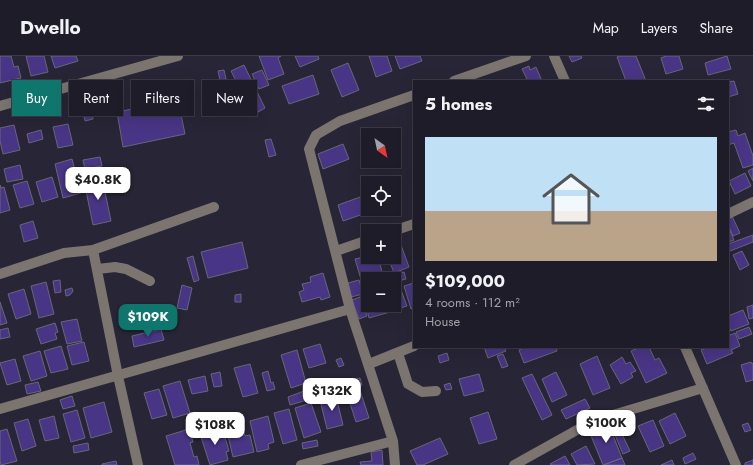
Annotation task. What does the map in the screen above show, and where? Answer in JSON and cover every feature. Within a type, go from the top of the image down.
[{"type":"street","points":[[0,106],[178,56]]},
{"type":"street","points":[[457,80],[526,56]]},
{"type":"street","points":[[554,56],[566,80]]},
{"type":"street","points":[[395,465],[393,441],[350,309],[309,149],[316,135],[340,121],[413,95]]},
{"type":"street","points":[[729,214],[753,202]]},
{"type":"street","points":[[0,274],[64,253],[93,250],[214,207]]},
{"type":"street","points":[[401,228],[413,224]]},
{"type":"street","points":[[336,251],[361,242]]},
{"type":"street","points":[[93,250],[98,269],[118,376],[138,465]]},
{"type":"street","points":[[98,269],[115,267],[126,269],[150,281]]},
{"type":"street","points":[[0,409],[350,309]]},
{"type":"street","points":[[369,364],[413,346]]},
{"type":"street","points":[[684,348],[736,465]]},
{"type":"street","points":[[398,353],[408,384],[422,392],[436,391]]},
{"type":"street","points":[[514,465],[592,421],[703,388]]},
{"type":"street","points":[[301,465],[393,441]]},
{"type":"building","points":[[0,56],[11,56],[14,67],[18,66],[21,78],[0,83]]},
{"type":"building","points":[[26,56],[44,56],[48,72],[31,76]]},
{"type":"building","points":[[51,56],[76,56],[78,61],[55,68]]},
{"type":"building","points":[[259,56],[281,56],[278,58],[284,74],[268,80]]},
{"type":"building","points":[[295,56],[318,56],[319,59],[300,67]]},
{"type":"building","points":[[369,56],[387,56],[392,71],[376,77]]},
{"type":"building","points":[[395,56],[420,56],[422,61],[400,69]]},
{"type":"building","points":[[569,56],[581,56],[582,58],[572,62]]},
{"type":"building","points":[[636,56],[646,80],[626,80],[617,57]]},
{"type":"building","points":[[666,56],[679,56],[683,69],[666,74],[661,58]]},
{"type":"building","points":[[727,56],[731,69],[708,75],[705,63]]},
{"type":"building","points":[[348,63],[359,90],[342,97],[331,70]]},
{"type":"building","points":[[244,65],[251,80],[236,80],[231,71]]},
{"type":"building","points":[[529,66],[530,70],[536,67],[542,80],[528,80],[522,69]]},
{"type":"building","points":[[224,70],[226,79],[220,80],[218,71]]},
{"type":"building","points":[[262,70],[269,85],[259,89],[257,80],[255,80],[252,74]]},
{"type":"building","points":[[313,75],[319,94],[289,104],[282,86]]},
{"type":"building","points":[[734,81],[738,94],[729,97],[729,82]]},
{"type":"building","points":[[257,92],[265,108],[257,113]]},
{"type":"building","points":[[131,109],[131,116],[181,116],[185,134],[123,147],[118,116],[123,116],[123,111]]},
{"type":"building","points":[[84,116],[93,116],[93,119],[85,121]]},
{"type":"building","points":[[68,124],[73,145],[58,148],[53,127]]},
{"type":"building","points":[[14,125],[20,150],[3,154],[0,141],[0,128]]},
{"type":"building","points":[[41,130],[43,139],[29,143],[27,134]]},
{"type":"building","points":[[736,130],[738,136],[745,133],[753,156],[753,165],[743,168],[734,143],[729,145],[729,132]]},
{"type":"building","points":[[271,139],[276,155],[269,157],[265,140]]},
{"type":"building","points":[[343,144],[349,159],[323,169],[318,154]]},
{"type":"building","points":[[100,157],[102,166],[85,169],[83,160]]},
{"type":"building","points":[[72,159],[81,193],[63,198],[55,164]]},
{"type":"building","points":[[20,165],[23,179],[7,182],[4,169]]},
{"type":"building","points":[[753,168],[753,181],[748,171]]},
{"type":"building","points":[[745,173],[751,186],[735,194],[729,181]]},
{"type":"building","points":[[52,177],[58,197],[42,202],[36,182]]},
{"type":"building","points":[[102,177],[111,221],[93,225],[84,181]]},
{"type":"building","points":[[27,181],[34,204],[20,208],[13,185]]},
{"type":"building","points":[[0,185],[1,188],[4,187],[10,210],[0,213]]},
{"type":"building","points":[[361,197],[361,215],[343,221],[338,205]]},
{"type":"building","points":[[731,214],[740,233],[733,236],[729,226],[729,215]]},
{"type":"building","points":[[33,221],[38,238],[24,242],[20,225]]},
{"type":"building","points":[[729,228],[734,240],[729,242]]},
{"type":"building","points":[[753,235],[753,242],[730,251],[729,244]]},
{"type":"building","points":[[242,242],[248,268],[208,278],[201,252]]},
{"type":"building","points":[[401,245],[409,267],[394,272],[391,264],[401,264]]},
{"type":"building","points":[[742,251],[749,265],[740,270],[733,255]]},
{"type":"building","points":[[193,256],[199,280],[194,282],[187,258]]},
{"type":"building","points":[[361,258],[361,264],[380,264],[382,272],[361,272],[361,279],[355,259]]},
{"type":"building","points":[[404,272],[406,279],[401,280],[401,273]]},
{"type":"building","points":[[323,273],[330,297],[321,300],[320,297],[302,302],[299,292],[304,290],[302,284],[311,282],[310,277]]},
{"type":"building","points":[[60,280],[61,292],[55,293],[53,281]]},
{"type":"building","points":[[359,280],[361,294],[351,297],[348,283]]},
{"type":"building","points":[[46,282],[54,314],[39,318],[31,286]]},
{"type":"building","points":[[413,283],[413,308],[411,309],[404,286]]},
{"type":"building","points":[[182,285],[192,288],[187,310],[177,308]]},
{"type":"building","points":[[72,288],[73,291],[70,295],[66,296],[65,290]]},
{"type":"building","points":[[24,289],[31,314],[16,319],[8,294]]},
{"type":"building","points":[[401,290],[407,306],[401,308]]},
{"type":"building","points":[[241,294],[241,302],[235,302],[235,295]]},
{"type":"building","points":[[360,297],[361,312],[366,312],[367,316],[359,319],[352,300]]},
{"type":"building","points":[[0,302],[7,323],[0,325]]},
{"type":"building","points":[[753,305],[753,318],[749,319],[747,307]]},
{"type":"building","points":[[743,310],[749,324],[731,331],[729,327],[729,316]]},
{"type":"building","points":[[368,312],[390,312],[369,318]]},
{"type":"building","points":[[77,319],[82,341],[67,344],[61,322]]},
{"type":"building","points":[[55,323],[58,332],[55,333],[57,339],[41,344],[36,329]]},
{"type":"building","points":[[749,327],[752,334],[739,339],[736,332]]},
{"type":"building","points":[[8,328],[10,337],[0,339],[0,330]]},
{"type":"building","points":[[161,329],[164,340],[134,347],[132,336]]},
{"type":"building","points":[[735,333],[740,346],[731,350],[733,353],[707,364],[701,350],[706,348],[729,348],[729,336]]},
{"type":"building","points":[[84,342],[89,361],[72,365],[67,346]]},
{"type":"building","points":[[320,344],[326,363],[309,368],[303,349]]},
{"type":"building","points":[[61,346],[68,369],[51,373],[44,351]]},
{"type":"building","points":[[484,348],[504,348],[506,351],[488,358]]},
{"type":"building","points":[[523,348],[556,348],[557,351],[524,363],[519,350]]},
{"type":"building","points":[[638,348],[649,348],[655,360],[659,358],[667,373],[646,383],[631,351]]},
{"type":"building","points":[[297,350],[306,383],[291,388],[281,355]]},
{"type":"building","points":[[40,351],[47,376],[31,381],[23,356]]},
{"type":"building","points":[[447,353],[449,360],[440,363],[438,356]]},
{"type":"building","points":[[503,354],[508,366],[502,368],[497,356]]},
{"type":"building","points":[[597,356],[610,388],[593,395],[580,364]]},
{"type":"building","points":[[622,357],[626,364],[630,362],[636,371],[631,373],[633,377],[621,384],[610,365]]},
{"type":"building","points":[[341,358],[344,365],[339,367],[336,360]]},
{"type":"building","points":[[15,359],[21,381],[7,385],[0,363]]},
{"type":"building","points":[[751,362],[752,364],[753,363],[753,380],[746,382],[741,365]]},
{"type":"building","points":[[250,364],[258,393],[243,397],[234,368]]},
{"type":"building","points":[[268,371],[271,383],[273,382],[275,389],[267,391],[262,373]]},
{"type":"building","points":[[220,372],[222,386],[214,387],[211,374]]},
{"type":"building","points":[[556,372],[567,395],[552,402],[542,379]]},
{"type":"building","points":[[479,374],[484,391],[464,396],[459,379]]},
{"type":"building","points":[[532,374],[552,415],[542,420],[522,378]]},
{"type":"building","points":[[205,376],[208,391],[192,394],[188,380]]},
{"type":"building","points":[[360,378],[362,385],[348,389],[346,382]]},
{"type":"building","points":[[180,381],[190,413],[173,418],[163,386]]},
{"type":"building","points":[[38,382],[41,391],[27,394],[25,385]]},
{"type":"building","points":[[337,383],[340,393],[329,396],[326,386]]},
{"type":"building","points":[[450,383],[452,389],[446,390],[444,385]]},
{"type":"building","points":[[312,385],[313,390],[305,392],[304,387]]},
{"type":"building","points":[[159,389],[167,415],[152,419],[144,393]]},
{"type":"building","points":[[360,390],[369,418],[356,422],[347,394]]},
{"type":"building","points":[[304,391],[307,400],[290,405],[288,397]]},
{"type":"building","points":[[72,396],[75,406],[63,409],[60,400]]},
{"type":"building","points":[[336,396],[343,425],[327,429],[320,400]]},
{"type":"building","points":[[585,399],[590,408],[566,419],[561,410]]},
{"type":"building","points":[[104,402],[112,432],[91,438],[83,408]]},
{"type":"building","points":[[311,403],[321,432],[304,438],[295,408]]},
{"type":"building","points":[[289,409],[297,440],[283,444],[274,413]]},
{"type":"building","points":[[77,410],[85,438],[71,442],[63,414]]},
{"type":"building","points":[[488,412],[497,439],[479,444],[470,418]]},
{"type":"building","points":[[675,413],[686,436],[670,444],[659,421]]},
{"type":"building","points":[[54,416],[59,438],[45,441],[39,420]]},
{"type":"building","points":[[268,416],[274,442],[268,444],[269,449],[257,452],[250,421]]},
{"type":"building","points":[[28,419],[36,446],[22,451],[14,423]]},
{"type":"building","points":[[241,419],[245,436],[250,435],[254,452],[233,457],[225,423]]},
{"type":"building","points":[[653,420],[664,446],[650,452],[638,426]]},
{"type":"building","points":[[608,423],[622,458],[603,465],[589,431]]},
{"type":"building","points":[[748,423],[751,430],[745,432],[742,425]]},
{"type":"building","points":[[222,427],[229,451],[226,452],[228,460],[210,465],[200,434]]},
{"type":"building","points":[[7,429],[17,461],[1,465],[0,431]]},
{"type":"building","points":[[189,429],[193,442],[190,443],[194,457],[197,456],[199,465],[175,465],[166,436]]},
{"type":"building","points":[[621,432],[630,451],[623,454],[615,435]]},
{"type":"building","points":[[440,438],[448,454],[423,465],[417,465],[410,451]]},
{"type":"building","points":[[317,440],[318,446],[303,449],[302,443]]},
{"type":"building","points":[[88,443],[89,450],[74,453],[73,446]]},
{"type":"building","points":[[586,446],[595,464],[577,465],[571,454]]},
{"type":"building","points":[[382,450],[383,465],[361,465],[360,462],[372,461],[371,452]]},
{"type":"building","points":[[693,453],[696,459],[685,464],[683,458]]},
{"type":"building","points":[[565,456],[570,465],[550,464]]},
{"type":"building","points":[[622,458],[625,465],[604,465]]},
{"type":"building","points":[[672,460],[674,465],[661,465]]},
{"type":"building","points":[[753,460],[753,465],[745,465],[745,463]]},
{"type":"building","points":[[116,461],[117,465],[102,465],[102,464]]}]
